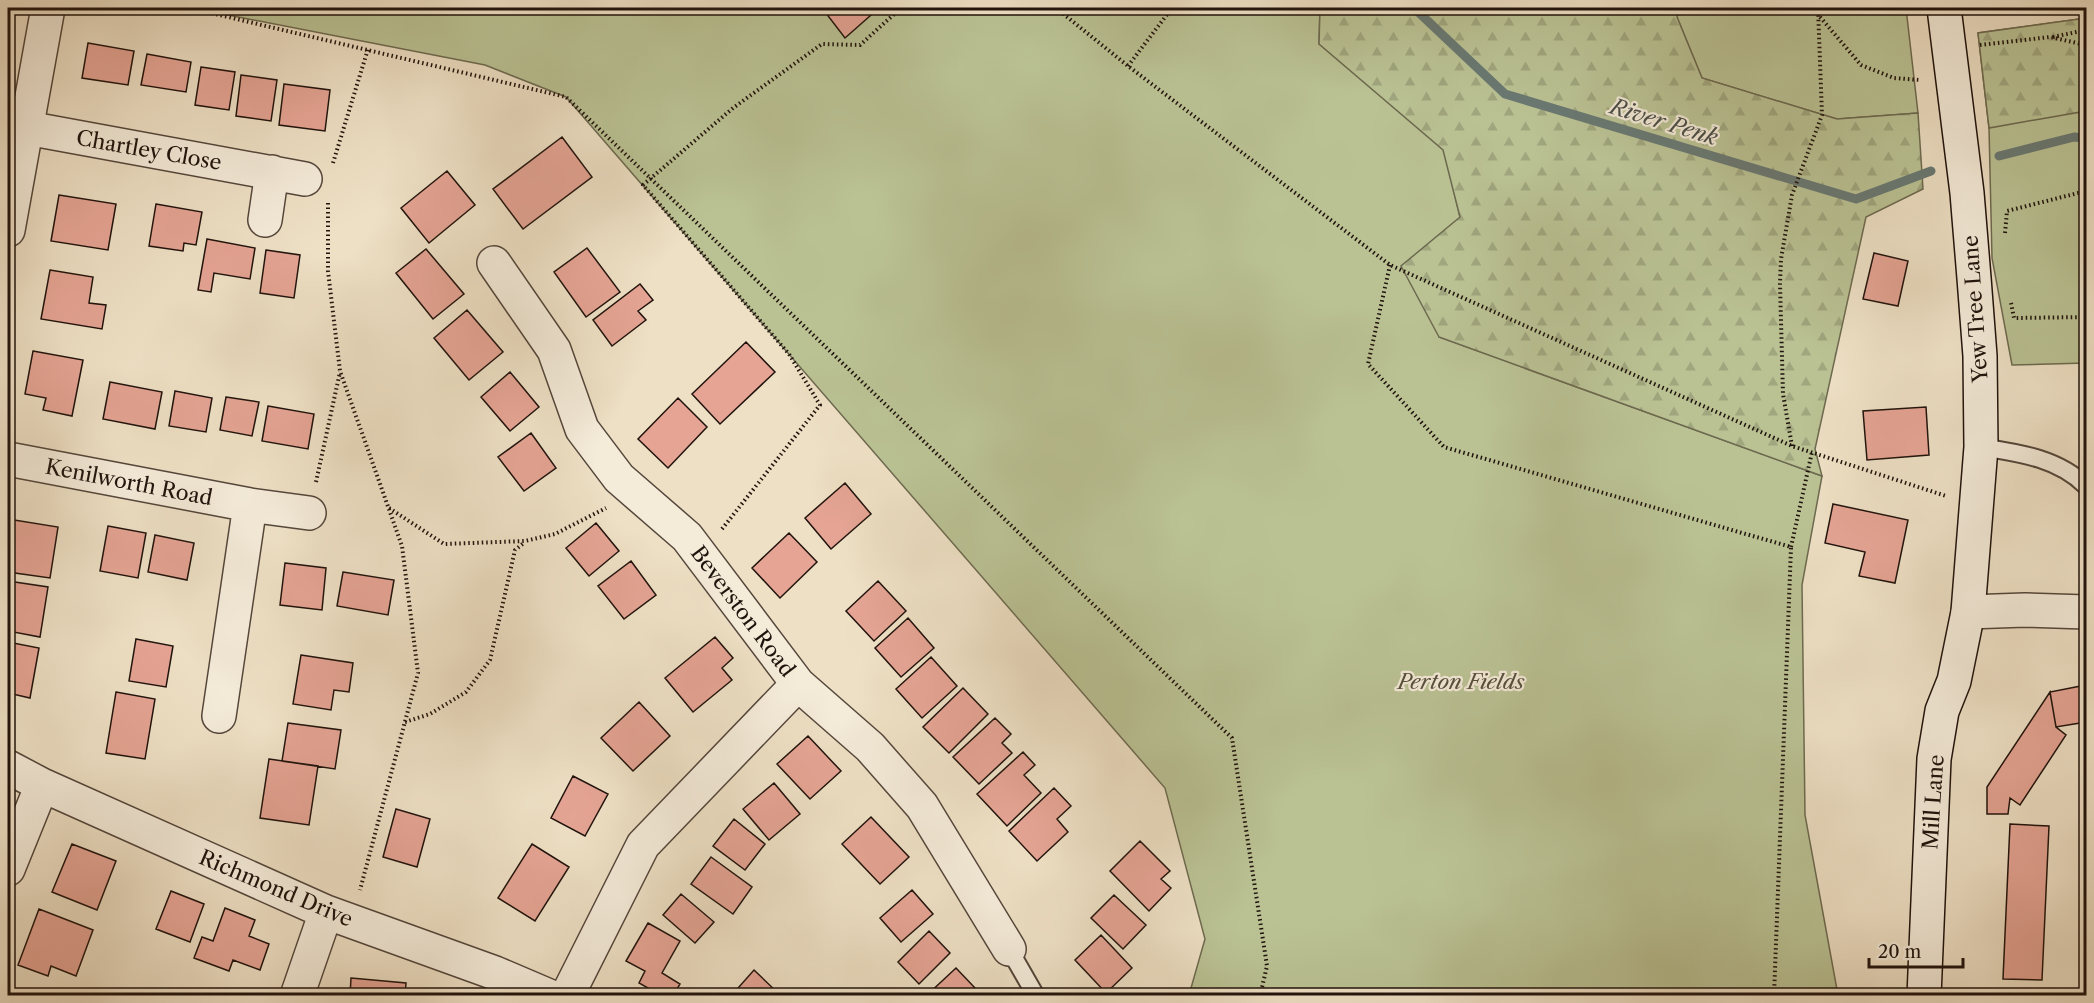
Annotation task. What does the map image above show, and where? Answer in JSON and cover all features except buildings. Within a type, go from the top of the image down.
[{"type":"street","points":[[8,230],[48,8]]},
{"type":"street","name":"Yew Tree Lane","points":[[1944,8],[1967,193],[1980,356],[1981,447],[1968,612]]},
{"type":"street","name":"Chartley Close","points":[[27,128],[272,172],[318,173]]},
{"type":"street","points":[[265,220],[272,172]]},
{"type":"street","name":"Beverston Road","points":[[495,263],[554,350],[582,429],[619,478],[687,537],[798,684],[870,747],[922,806],[1010,949]]},
{"type":"street","name":"Kenilworth Road","points":[[8,459],[250,505],[309,513]]},
{"type":"street","points":[[219,716],[250,505]]},
{"type":"street","points":[[1968,612],[2025,610],[2086,612]]},
{"type":"street","name":"Mill Lane","points":[[1923,996],[1934,759],[1942,711],[1954,681],[1968,612]]},
{"type":"street","points":[[567,996],[643,845],[798,684]]},
{"type":"street","name":"Richmond Drive","points":[[8,767],[42,785],[339,916],[495,973],[549,996]]},
{"type":"street","points":[[8,869],[42,785]]},
{"type":"street","points":[[297,996],[339,916]]},
{"type":"lane","points":[[1981,447],[2015,453],[2058,465],[2086,486]]},
{"type":"lane","points":[[1010,949],[1036,996]]},
{"type":"path","points":[[190,8],[566,97],[1232,738],[1267,966],[1260,996]]},
{"type":"path","points":[[701,555],[820,405],[789,354],[643,185],[733,108],[822,44],[860,45],[901,8]]},
{"type":"path","points":[[1056,8],[1128,66],[1390,265],[1792,446],[1976,505]]},
{"type":"path","points":[[1128,66],[1173,8]]},
{"type":"path","points":[[1792,446],[1783,394],[1781,259],[1792,195],[1822,115],[1818,8]]},
{"type":"path","points":[[1820,17],[1861,65],[1894,78],[1954,82]]},
{"type":"path","points":[[1949,49],[2049,37],[2086,30]]},
{"type":"path","points":[[2049,37],[2086,45]]},
{"type":"path","points":[[318,173],[368,50]]},
{"type":"path","points":[[2005,240],[2007,211],[2086,191]]},
{"type":"path","points":[[328,202],[328,271],[340,371],[402,546],[418,673],[405,722],[339,916]]},
{"type":"path","points":[[1390,265],[1368,364],[1444,447],[1791,547]]},
{"type":"path","points":[[2010,295],[2014,318],[2086,317]]},
{"type":"path","points":[[309,513],[340,371]]},
{"type":"path","points":[[1774,996],[1791,547],[1812,452]]},
{"type":"path","points":[[388,507],[444,544],[525,541],[555,534],[636,494]]},
{"type":"path","points":[[405,722],[430,714],[466,692],[490,660],[515,550],[525,541]]},
{"type":"green space","name":"Perton Fields","points":[[192,8],[1320,8],[1319,44],[1444,150],[1460,217],[1439,337],[1822,476],[1802,585],[1805,815],[1838,995],[1189,995],[1205,939],[1165,788],[566,97],[485,65]]},
{"type":"green space","points":[[1320,8],[1680,8],[1677,17],[1702,78],[1837,119],[1918,113],[1923,189],[1866,217],[1815,449],[1822,476],[1439,337],[1401,266],[1460,217],[1443,150],[1319,44]]},
{"type":"green space","points":[[1680,8],[1906,8],[1918,113],[1837,119],[1702,78],[1677,17]]},
{"type":"green space","points":[[2086,18],[2086,363],[2012,365],[1992,258],[1989,128],[1978,33]]},
{"type":"green space","points":[[2086,18],[2086,111],[1989,128],[1978,33]]},
{"type":"waterway","name":"River Penk","points":[[1414,8],[1505,94],[1856,199],[1931,171]]},
{"type":"waterway","name":"River Penk","points":[[1999,156],[2074,137],[2086,138]]}]
